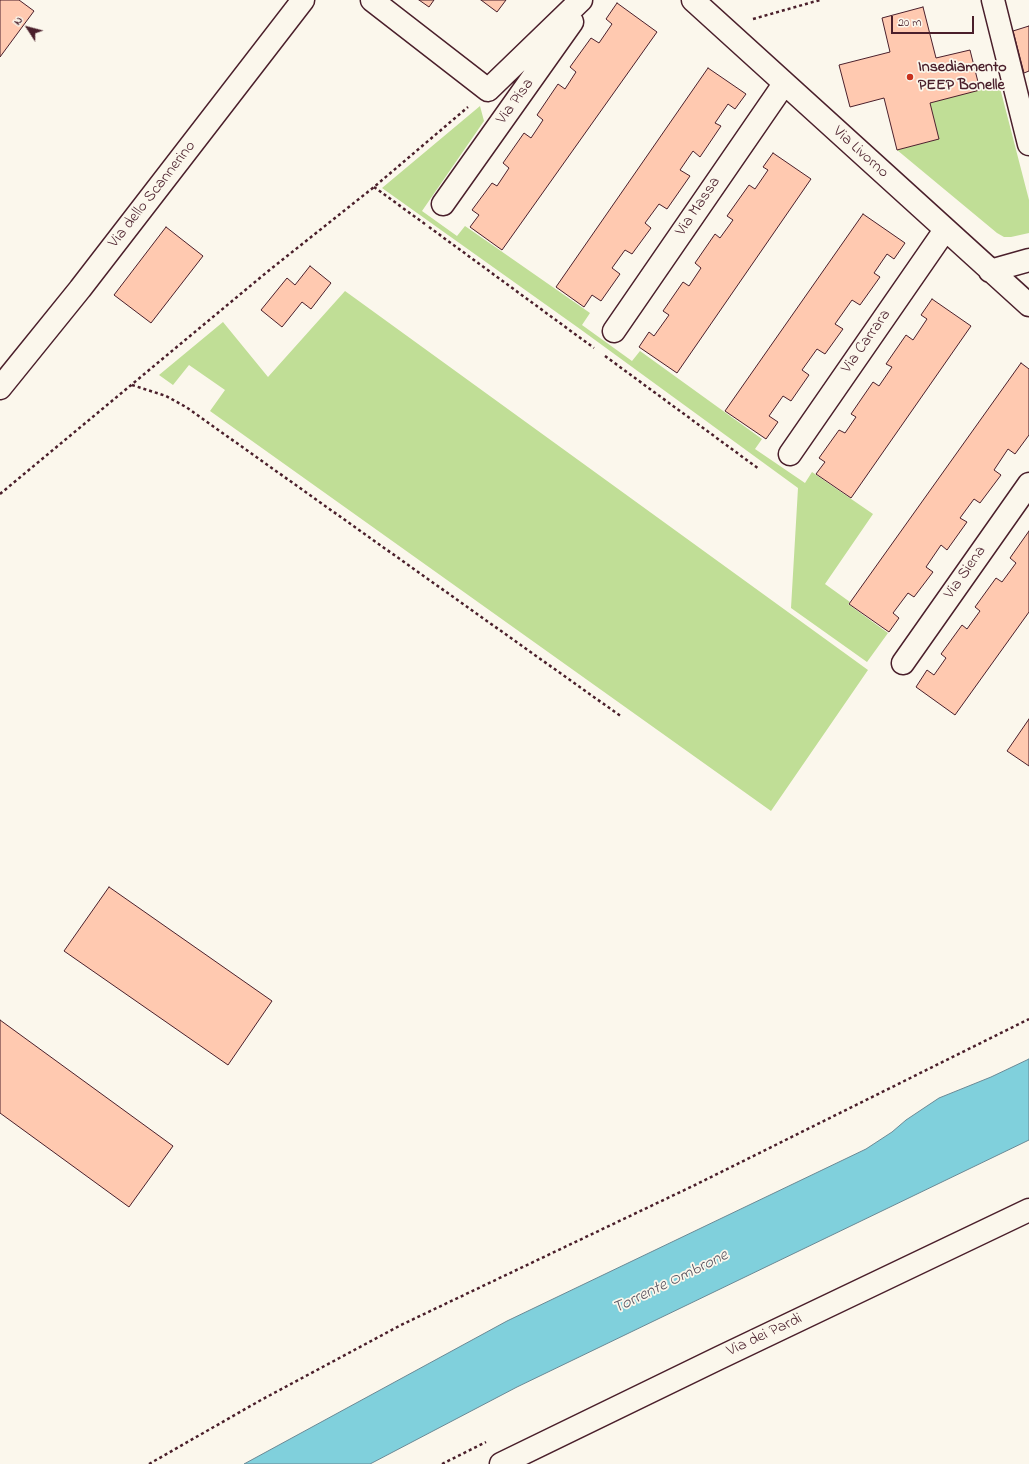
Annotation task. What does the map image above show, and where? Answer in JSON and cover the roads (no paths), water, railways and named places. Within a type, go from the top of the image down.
[{"type":"street","name":"Via dello Scannerino","points":[[0,388],[80,289],[303,0]]},
{"type":"street","name":"Via Pisa","points":[[372,0],[488,90],[581,0]]},
{"type":"street","name":"Via Pisa","points":[[443,204],[588,0]]},
{"type":"street","name":"Via Livorno","points":[[693,0],[1029,305]]},
{"type":"street","points":[[993,0],[1029,144]]},
{"type":"street","name":"Via Massa","points":[[614,331],[784,84]]},
{"type":"street","name":"Via Carrara","points":[[790,454],[945,230]]},
{"type":"street","points":[[990,271],[1029,260]]},
{"type":"street","name":"Via Siena","points":[[903,663],[1029,484]]},
{"type":"street","name":"Via dei Pardi","points":[[501,1464],[1029,1210]]},
{"type":"water","name":"Torrente Ombrone","points":[[1029,1059],[1029,1140],[517,1387],[370,1464],[244,1464],[507,1321],[866,1149],[939,1098],[991,1077]]},
{"type":"place","name":"Insediamento PEEP Bonelle","points":[[910,77]]}]
